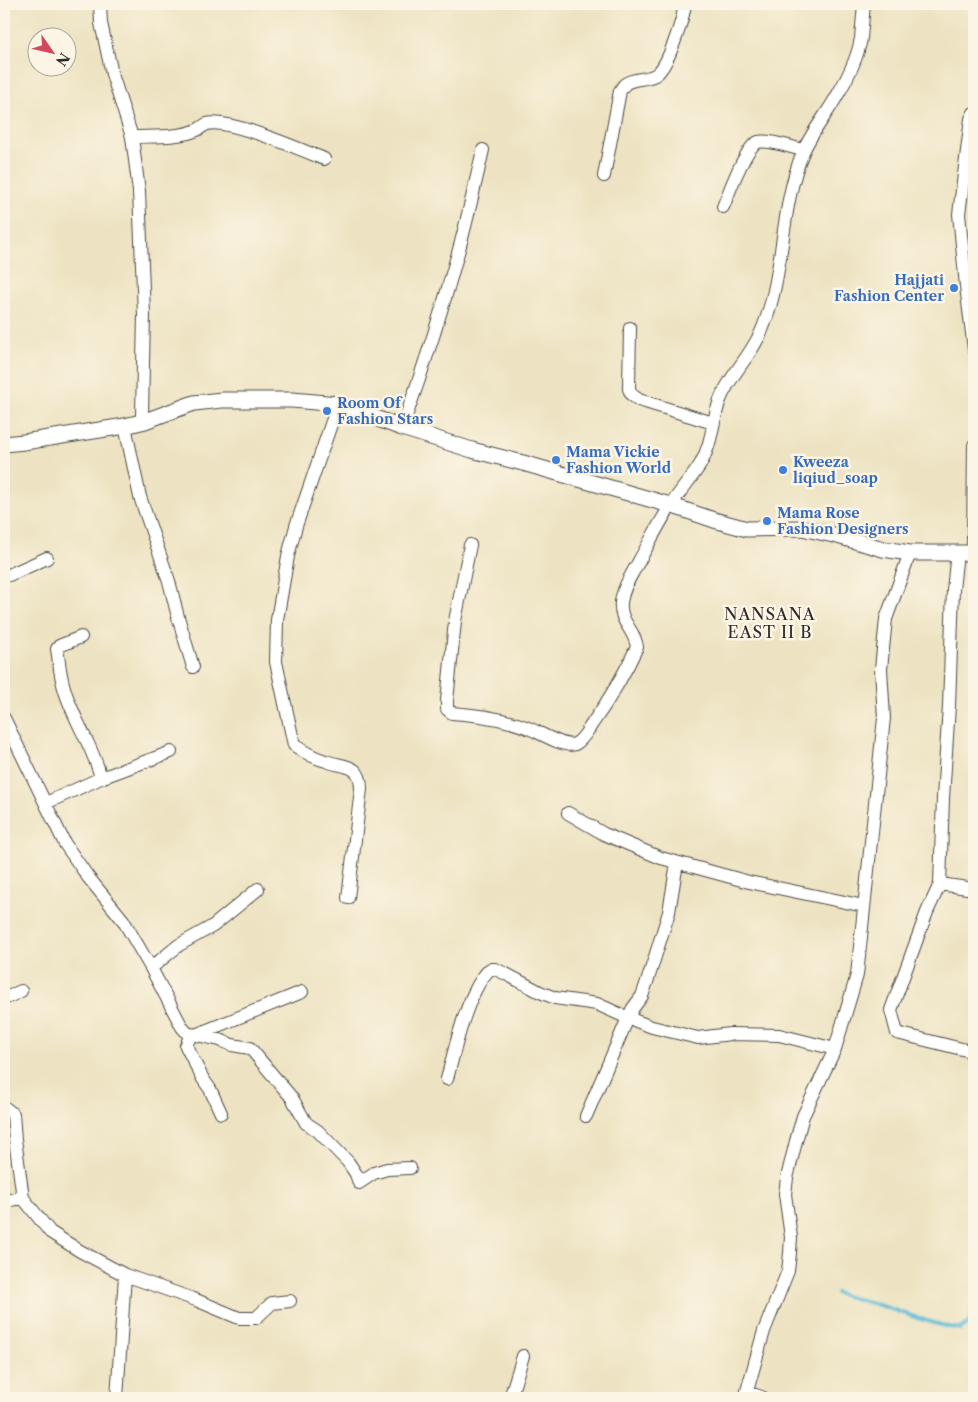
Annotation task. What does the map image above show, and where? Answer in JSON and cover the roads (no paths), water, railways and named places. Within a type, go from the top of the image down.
[{"type":"street","points":[[100,4],[101,23],[112,74],[132,137],[139,191],[144,314],[142,416],[145,421]]},
{"type":"street","points":[[604,176],[620,90],[625,84],[656,75],[662,68],[678,31],[685,4]]},
{"type":"street","points":[[470,545],[454,621],[447,709],[452,713],[505,720],[528,727],[563,744],[575,744],[585,734],[611,697],[637,647],[636,639],[622,616],[621,603],[625,587],[670,505],[706,453],[720,399],[732,377],[757,342],[764,327],[771,304],[794,177],[804,150],[838,93],[853,63],[861,39],[864,4]]},
{"type":"street","points":[[974,113],[971,119],[959,214],[974,349]]},
{"type":"street","points":[[132,137],[178,134],[197,130],[207,124],[231,125],[324,159]]},
{"type":"street","points":[[723,207],[746,153],[757,142],[767,142],[804,150]]},
{"type":"street","points":[[402,428],[418,384],[462,242],[483,150]]},
{"type":"street","points":[[630,328],[629,389],[632,396],[639,400],[713,423]]},
{"type":"street","points":[[4,444],[125,426],[145,421],[194,403],[222,400],[292,400],[338,404],[402,428],[472,450],[670,505],[714,520],[747,528],[802,528],[883,549],[910,553],[974,553],[974,445]]},
{"type":"street","points":[[338,404],[296,526],[288,556],[277,620],[276,662],[294,745],[326,762],[351,767],[359,774],[362,780],[348,898]]},
{"type":"street","points":[[125,426],[140,497],[169,581],[193,667]]},
{"type":"street","points":[[957,552],[953,590],[940,884],[927,912],[891,1010],[897,1033],[974,1052]]},
{"type":"street","points":[[764,1398],[746,1395],[764,1331],[788,1271],[791,1237],[785,1194],[787,1178],[806,1109],[835,1049],[857,975],[884,718],[881,669],[886,619],[910,553]]},
{"type":"street","points":[[4,576],[47,558]]},
{"type":"street","points":[[81,638],[59,646],[63,685],[97,762],[101,778]]},
{"type":"street","points":[[4,718],[65,844],[88,877],[123,920],[187,1033],[250,1048],[292,1098],[306,1123],[318,1131],[348,1162],[356,1174],[359,1183],[374,1173],[387,1169],[410,1168]]},
{"type":"street","points":[[46,803],[101,778],[171,752]]},
{"type":"street","points":[[568,813],[604,834],[661,858],[749,882],[864,906]]},
{"type":"street","points":[[586,1116],[628,1018],[642,996],[669,912],[677,863]]},
{"type":"street","points":[[940,884],[974,889]]},
{"type":"street","points":[[150,968],[180,944],[213,926],[258,889]]},
{"type":"street","points":[[447,1079],[468,1005],[490,969],[495,969],[555,998],[597,1004],[628,1018],[698,1038],[730,1034],[779,1035],[835,1049]]},
{"type":"street","points":[[4,999],[21,991]]},
{"type":"street","points":[[220,1112],[210,1089],[186,1046],[193,1035],[302,992]]},
{"type":"street","points":[[4,1107],[13,1114],[23,1198],[50,1232],[80,1251],[126,1275],[196,1300],[239,1318],[256,1318],[272,1303],[290,1301]]},
{"type":"street","points":[[4,1201],[23,1198]]},
{"type":"street","points":[[117,1398],[126,1275]]},
{"type":"street","points":[[510,1398],[523,1356]]},
{"type":"waterway","points":[[836,1293],[960,1329],[969,1323],[974,1305]]},
{"type":"place","name":"Hajjati Fashion Center","points":[[954,288]]},
{"type":"place","name":"Room Of Fashion Stars","points":[[327,411]]},
{"type":"place","name":"Mama Vickie Fashion World","points":[[556,460]]},
{"type":"place","name":"Kweeza liqiud_soap","points":[[783,470]]},
{"type":"place","name":"Mama Rose Fashion Designers","points":[[767,521]]},
{"type":"district","name":"NANSANA EAST II B","points":[[770,623]]}]
